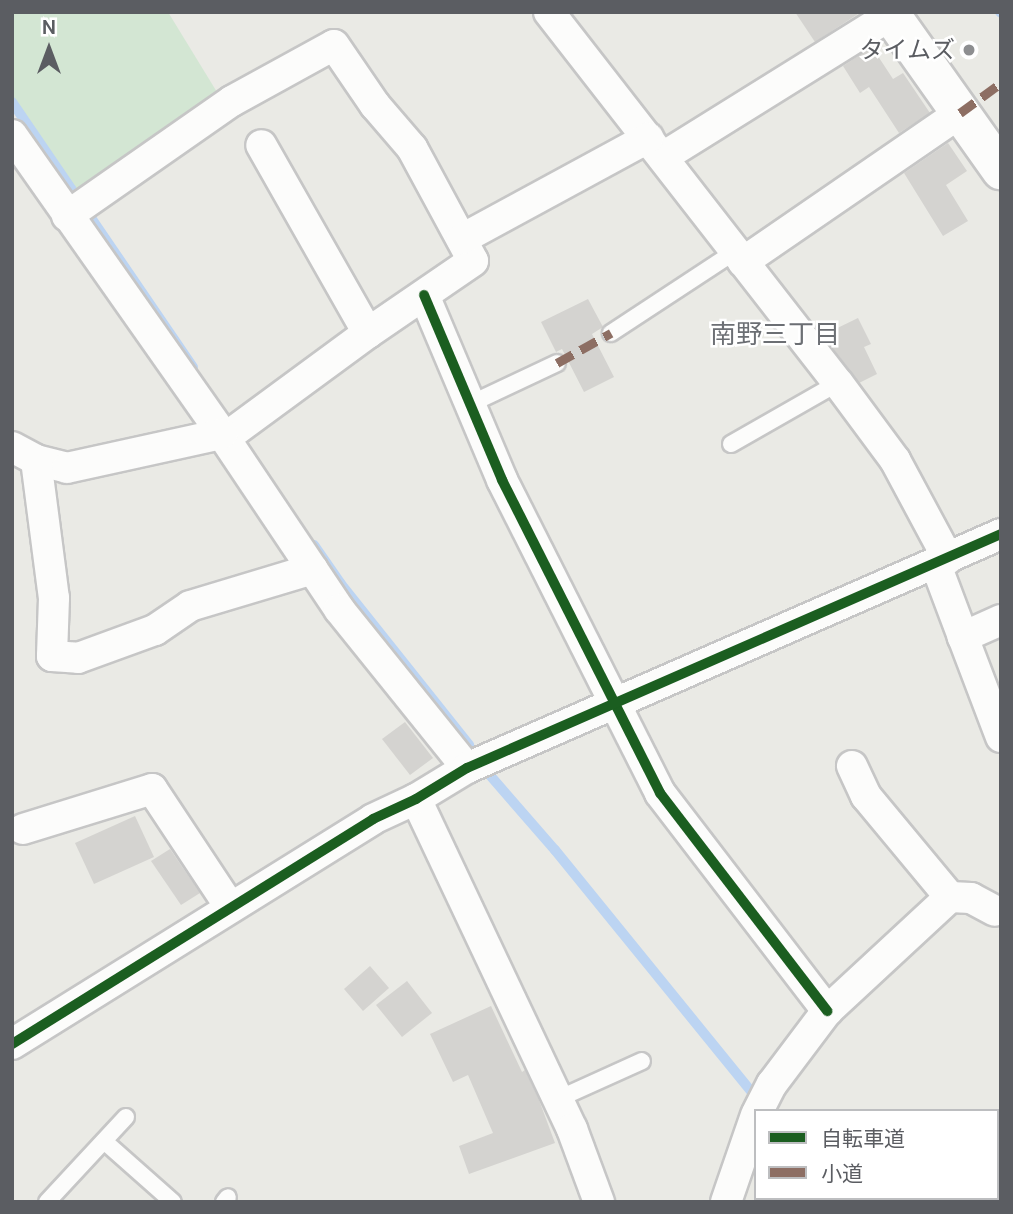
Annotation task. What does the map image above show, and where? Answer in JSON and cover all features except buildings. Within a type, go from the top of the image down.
[{"type":"main road","points":[[890,14],[1001,170]]},
{"type":"street","points":[[549,12],[895,460],[942,562],[963,636],[1001,737]]},
{"type":"street","points":[[461,239],[655,147],[890,14]]},
{"type":"street","points":[[24,453],[67,468],[223,436],[473,261],[412,148],[375,105],[334,45],[232,101],[67,216]]},
{"type":"street","points":[[740,256],[960,113]]},
{"type":"street","points":[[12,135],[223,436],[339,609],[467,768]]},
{"type":"street","points":[[261,145],[368,333]]},
{"type":"street","points":[[424,295],[502,480],[660,793],[827,1011]]},
{"type":"street","points":[[24,453],[54,598],[52,656],[78,658],[155,630],[190,606],[313,569]]},
{"type":"street","points":[[12,1044],[373,819],[416,799],[467,768],[1001,534]]},
{"type":"street","points":[[963,636],[1001,620]]},
{"type":"street","points":[[852,766],[866,796],[950,897]]},
{"type":"street","points":[[23,830],[152,789],[230,907]]},
{"type":"street","points":[[416,799],[558,1099],[599,1202]]},
{"type":"street","points":[[760,1109],[772,1084],[827,1011],[950,897],[971,898],[999,911]]},
{"type":"street","points":[[726,1202],[754,1122]]},
{"type":"lane","points":[[611,333],[740,256]]},
{"type":"lane","points":[[470,404],[557,363]]},
{"type":"lane","points":[[732,444],[838,383]]},
{"type":"lane","points":[[558,1099],[642,1060]]},
{"type":"lane","points":[[47,1202],[126,1117]]},
{"type":"lane","points":[[104,1140],[173,1202]]},
{"type":"green space","points":[[12,12],[168,12],[220,97],[76,192],[12,96]]},
{"type":"waterway","points":[[12,102],[193,367]]},
{"type":"waterway","points":[[314,545],[341,584],[469,745]]},
{"type":"waterway","points":[[488,773],[555,850],[757,1099]]},
{"type":"marked path","points":[[960,113],[1001,83]]},
{"type":"marked path","points":[[557,363],[611,333]]},
{"type":"cycle path","points":[[424,295],[502,480],[660,793],[827,1011]]},
{"type":"cycle path","points":[[12,1044],[373,819],[416,799],[467,768],[1001,534]]},
{"type":"place","name":"タイムズ","points":[[969,50]]},
{"type":"district","name":"南野三丁目","points":[[775,335]]}]
